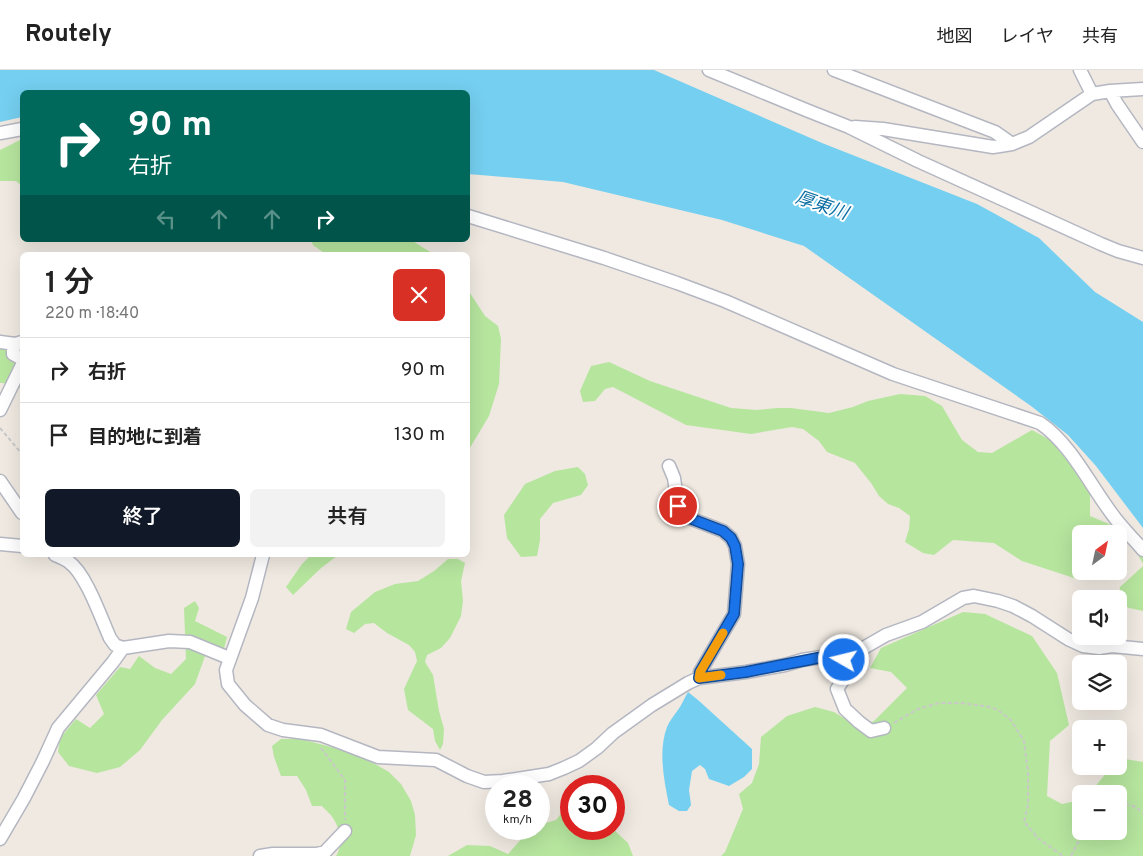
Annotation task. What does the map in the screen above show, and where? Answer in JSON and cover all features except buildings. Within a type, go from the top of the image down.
[{"type":"street","points":[[709,70],[849,127],[918,161],[1118,251],[1143,258]]},
{"type":"street","points":[[834,70],[995,132],[1012,144]]},
{"type":"street","points":[[1080,70],[1092,94]]},
{"type":"street","points":[[849,127],[883,129],[993,147],[1012,144],[1028,137],[1092,94],[1143,89]]},
{"type":"street","points":[[1110,91],[1143,142]]},
{"type":"street","points":[[0,133],[20,129]]},
{"type":"street","points":[[470,217],[586,252],[677,283],[725,301],[893,374],[1040,423],[1050,430],[1077,462],[1112,514],[1143,550]]},
{"type":"street","points":[[0,342],[19,343]]},
{"type":"street","points":[[19,343],[12,350],[13,354],[20,358]]},
{"type":"street","points":[[0,410],[20,369]]},
{"type":"street","points":[[669,466],[674,478],[678,506],[682,513],[689,518],[723,531],[731,538],[735,546],[738,564],[734,614],[700,672],[699,678]]},
{"type":"street","points":[[0,481],[20,510]]},
{"type":"street","points":[[0,544],[20,546]]},
{"type":"street","points":[[60,557],[69,561],[78,570],[110,638],[116,645],[123,648],[169,641],[190,642],[229,658]]},
{"type":"street","points":[[262,557],[252,598],[226,670],[228,684],[245,705],[268,725],[283,730],[321,735],[378,757],[436,760],[467,776],[484,782],[549,774],[579,761],[652,705],[699,678],[746,672],[828,656],[842,656],[860,650],[886,636],[922,622],[963,598],[974,596],[1013,606],[1083,646],[1143,648]]},
{"type":"street","points":[[0,839],[24,798],[58,728],[123,648]]},
{"type":"street","points":[[842,656],[852,668],[837,690],[845,709],[871,731],[884,728]]},
{"type":"street","points":[[260,856],[325,852],[345,831]]},
{"type":"path","points":[[0,428],[20,452]]},
{"type":"path","points":[[884,728],[918,709],[939,703],[961,703],[991,707],[998,710],[1011,720],[1024,741],[1028,773],[1028,805],[1024,822],[1039,838],[1063,856]]},
{"type":"path","points":[[310,734],[346,780],[345,831]]},
{"type":"path","points":[[1127,805],[1143,813]]},
{"type":"path","points":[[1071,856],[1079,840]]},
{"type":"green space","points":[[20,140],[20,184],[16,181],[0,181],[0,150]]},
{"type":"green space","points":[[312,242],[414,242],[430,252],[323,252]]},
{"type":"green space","points":[[470,293],[485,316],[498,326],[501,339],[499,384],[489,416],[470,448]]},
{"type":"green space","points":[[20,346],[20,388],[0,383],[0,348]]},
{"type":"green space","points":[[609,362],[650,381],[731,408],[757,410],[791,408],[829,413],[868,401],[900,394],[925,396],[942,406],[962,440],[978,452],[992,453],[1032,430],[1050,440],[1090,491],[1090,516],[1111,525],[1072,525],[1072,577],[1022,561],[994,543],[953,540],[934,555],[923,553],[905,542],[910,516],[899,508],[888,504],[879,496],[855,463],[827,452],[819,441],[803,429],[792,427],[751,434],[686,425],[613,387],[605,389],[595,401],[583,402],[580,391],[591,366]]},
{"type":"green space","points":[[578,467],[585,474],[588,485],[581,495],[553,503],[540,519],[540,540],[537,556],[521,557],[507,538],[504,515],[525,484],[555,471]]},
{"type":"green space","points":[[1128,538],[1143,555],[1143,564],[1128,543]]},
{"type":"green space","points":[[309,557],[335,557],[293,595],[286,587]]},
{"type":"green space","points":[[448,559],[458,559],[465,563],[461,581],[463,601],[461,616],[450,638],[441,648],[427,655],[425,662],[433,675],[444,729],[443,744],[440,750],[435,741],[433,729],[408,710],[404,689],[417,661],[415,652],[409,645],[387,633],[374,623],[365,624],[354,633],[346,629],[351,612],[375,592],[395,584],[418,581]]},
{"type":"green space","points":[[1143,566],[1143,611],[1127,607],[1127,590],[1120,590],[1120,587]]},
{"type":"green space","points":[[195,601],[199,608],[195,621],[227,637],[224,649],[209,645],[195,684],[162,720],[140,750],[120,767],[97,773],[69,766],[58,752],[60,738],[76,719],[90,728],[104,714],[96,695],[120,667],[130,669],[139,656],[155,668],[171,674],[186,659],[184,608]]},
{"type":"green space","points":[[963,612],[985,614],[1032,636],[1057,673],[1069,725],[1050,741],[1047,796],[1062,804],[1072,802],[1072,840],[1127,840],[1127,785],[1096,785],[1105,775],[1127,775],[1127,759],[1143,762],[1143,856],[721,856],[725,852],[743,809],[739,794],[752,783],[759,764],[761,737],[787,716],[815,707],[834,712],[858,727],[874,721],[907,688],[891,672],[870,668],[881,648]]},
{"type":"green space","points":[[281,739],[301,739],[346,751],[389,772],[401,784],[411,801],[415,815],[416,835],[410,856],[336,856],[340,837],[332,816],[322,806],[312,806],[306,790],[297,776],[281,776],[272,746]]},
{"type":"green space","points":[[560,815],[560,840],[625,840],[633,856],[448,856],[467,845],[490,846],[508,854],[520,840],[550,840],[550,822],[556,820]]},
{"type":"water","name":"厚東川","points":[[0,70],[654,70],[822,143],[977,204],[1039,238],[1095,292],[1143,322],[1143,528],[1096,466],[1068,435],[1031,406],[804,246],[722,220],[563,182],[470,174],[470,90],[20,90],[20,117],[0,122]]},
{"type":"water","points":[[688,692],[752,749],[752,769],[744,777],[729,786],[709,779],[705,769],[700,765],[692,771],[689,790],[691,805],[687,811],[679,811],[669,805],[662,756],[667,727]]},
{"type":"slow traffic","points":[[721,675],[699,678],[700,672],[723,633]]},
{"type":"route","points":[[678,506],[682,513],[689,518],[723,531],[731,538],[735,546],[738,564],[734,614],[700,672],[699,678],[746,672],[828,656],[842,656],[844,660]]}]
